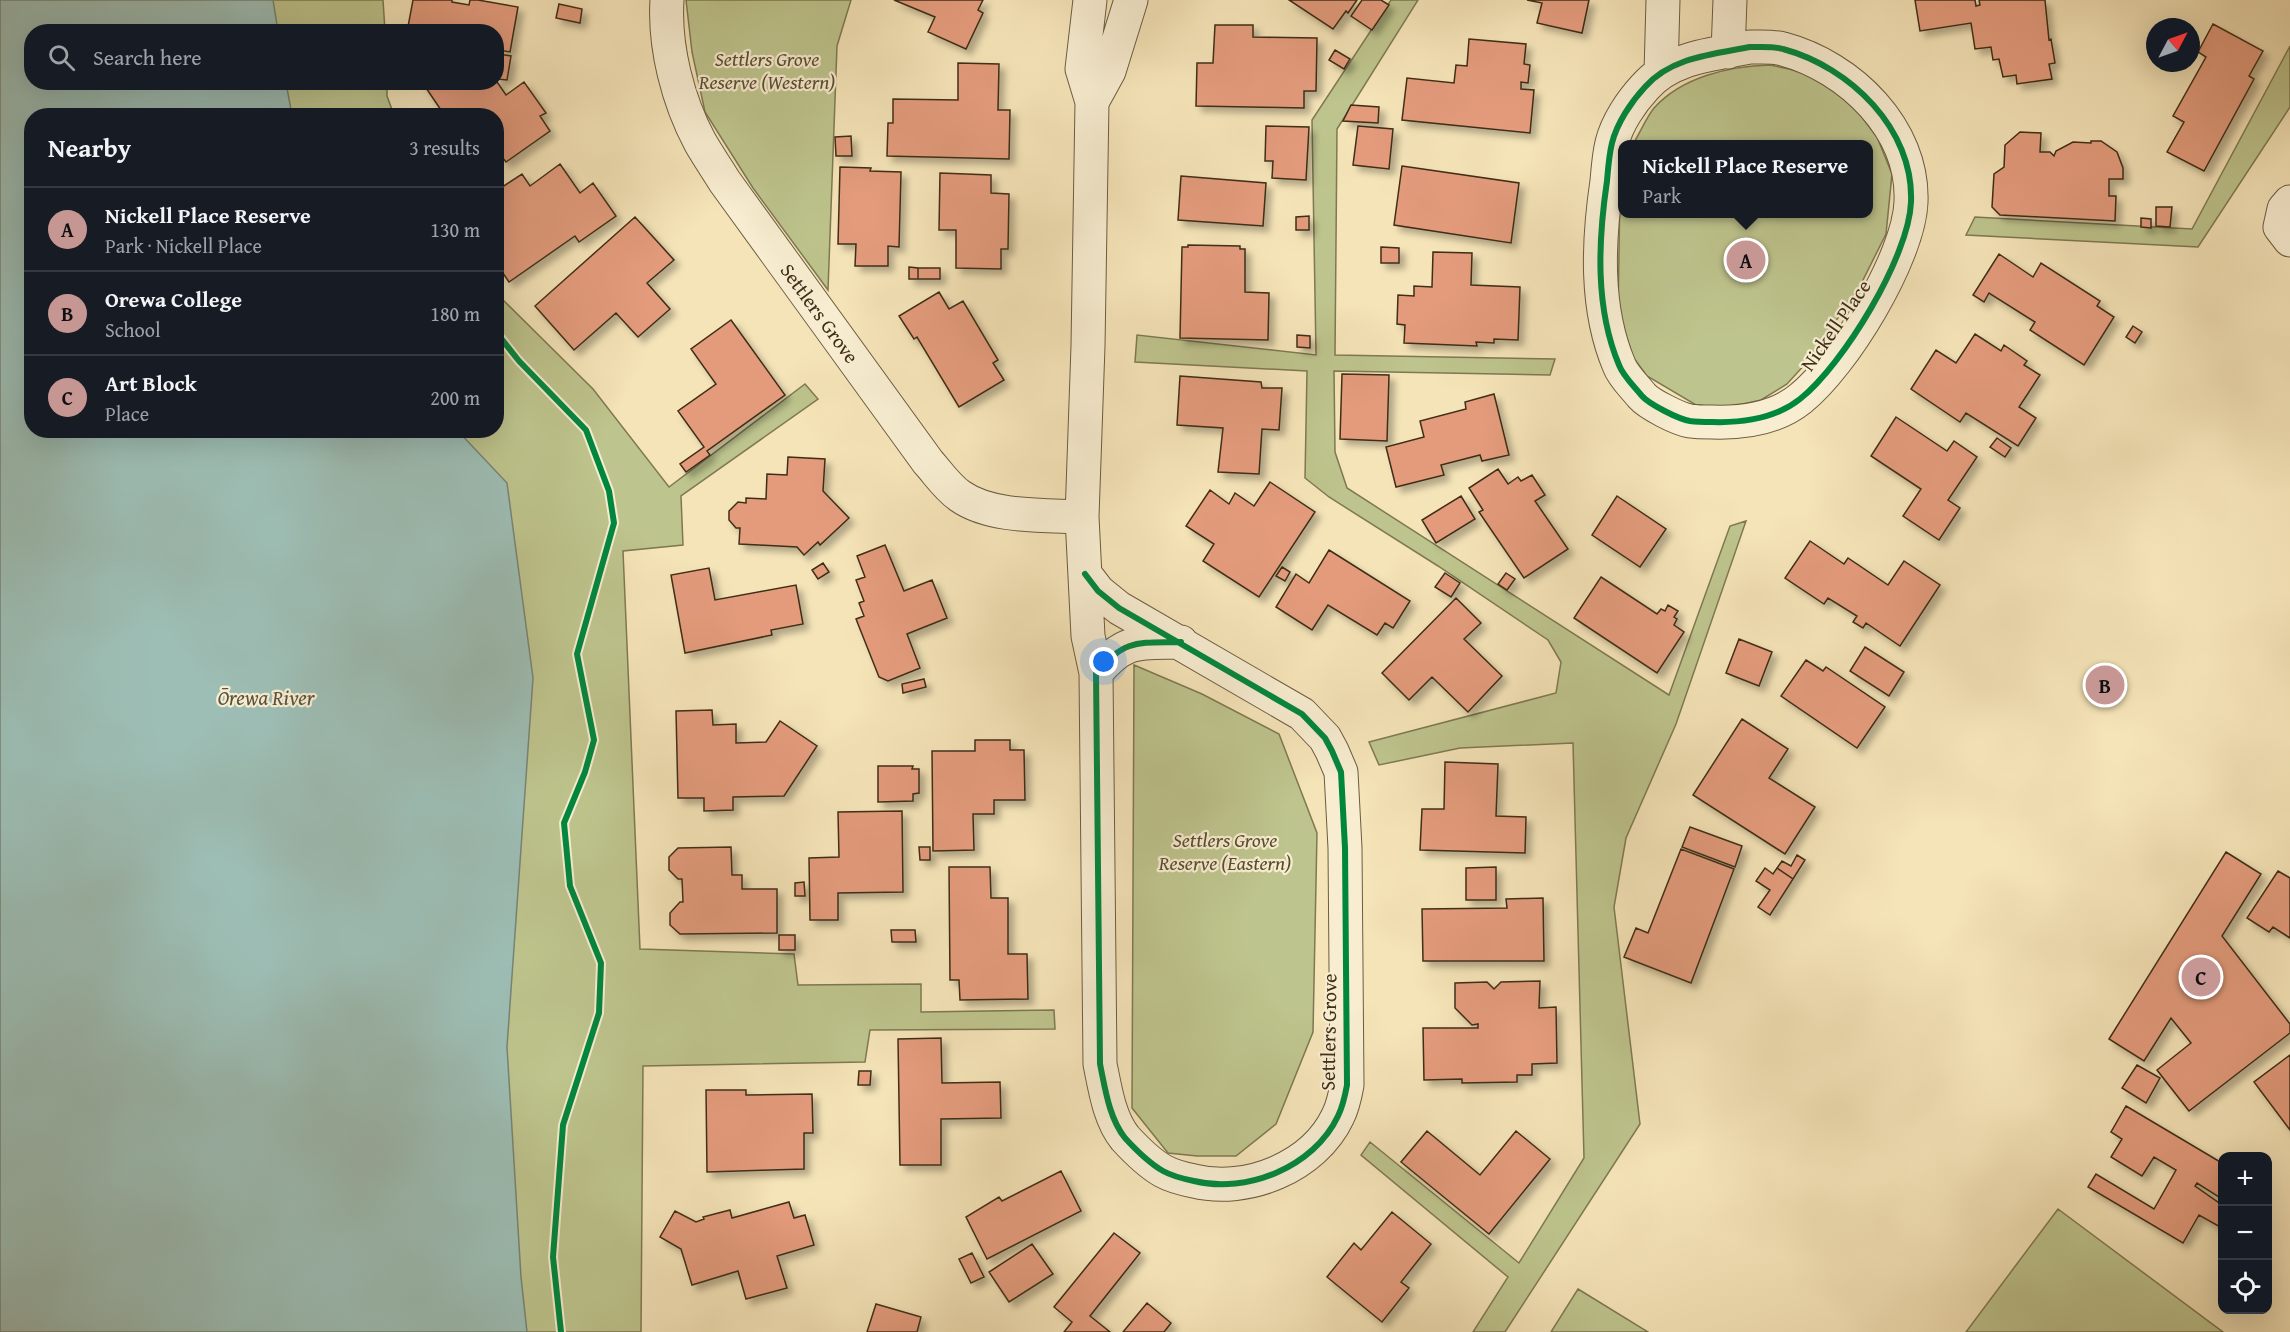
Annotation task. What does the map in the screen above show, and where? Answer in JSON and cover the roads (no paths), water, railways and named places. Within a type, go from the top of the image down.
[{"type":"street","name":"Settlers Grove","points":[[667,0],[666,16],[671,60],[684,103],[700,141],[732,191],[928,462],[959,495],[980,507],[1003,512],[1082,517]]},
{"type":"street","name":"Settlers Grove","points":[[1085,574],[1109,602],[1302,714],[1324,738],[1341,772],[1345,848],[1347,1085],[1344,1102],[1330,1129],[1305,1155],[1290,1167],[1274,1174],[1232,1185],[1211,1185],[1164,1172],[1144,1157],[1124,1136],[1113,1114],[1100,1064],[1096,673],[1088,636],[1082,517],[1088,346],[1092,102],[1082,69],[1090,0]]},
{"type":"street","name":"Settlers Grove","points":[[1092,102],[1109,71],[1131,0]]},
{"type":"street","points":[[1661,73],[1663,0]]},
{"type":"street","points":[[1728,51],[1730,0]]},
{"type":"street","name":"Nickell Place","points":[[1750,47],[1780,48],[1839,74],[1873,103],[1887,121],[1907,166],[1911,202],[1904,235],[1891,273],[1849,342],[1826,374],[1799,400],[1766,417],[1729,423],[1688,421],[1646,401],[1620,368],[1606,326],[1601,279],[1601,225],[1612,142],[1624,114],[1646,85],[1670,67],[1697,57],[1728,51],[1750,47]]},
{"type":"street","points":[[2290,202],[2284,209],[2280,227],[2290,240]]},
{"type":"street","points":[[1096,673],[1106,661],[1124,647],[1148,643],[1181,642]]},
{"type":"water","name":"Ōrewa River","points":[[0,0],[273,0],[277,24],[24,24],[24,90],[287,90],[291,108],[24,108],[24,438],[465,438],[507,483],[533,678],[507,1047],[521,1277],[527,1332],[0,1332]]},
{"type":"place","name":"Nickell Place Reserve","points":[[1746,260]]},
{"type":"place","name":"Orewa College","points":[[2105,685]]},
{"type":"place","name":"Art Block","points":[[2201,977]]},
{"type":"park label","name":"Settlers Grove Reserve (Western)","points":[[767,70]]},
{"type":"park label","name":"Settlers Grove Reserve (Eastern)","points":[[1225,850]]}]
